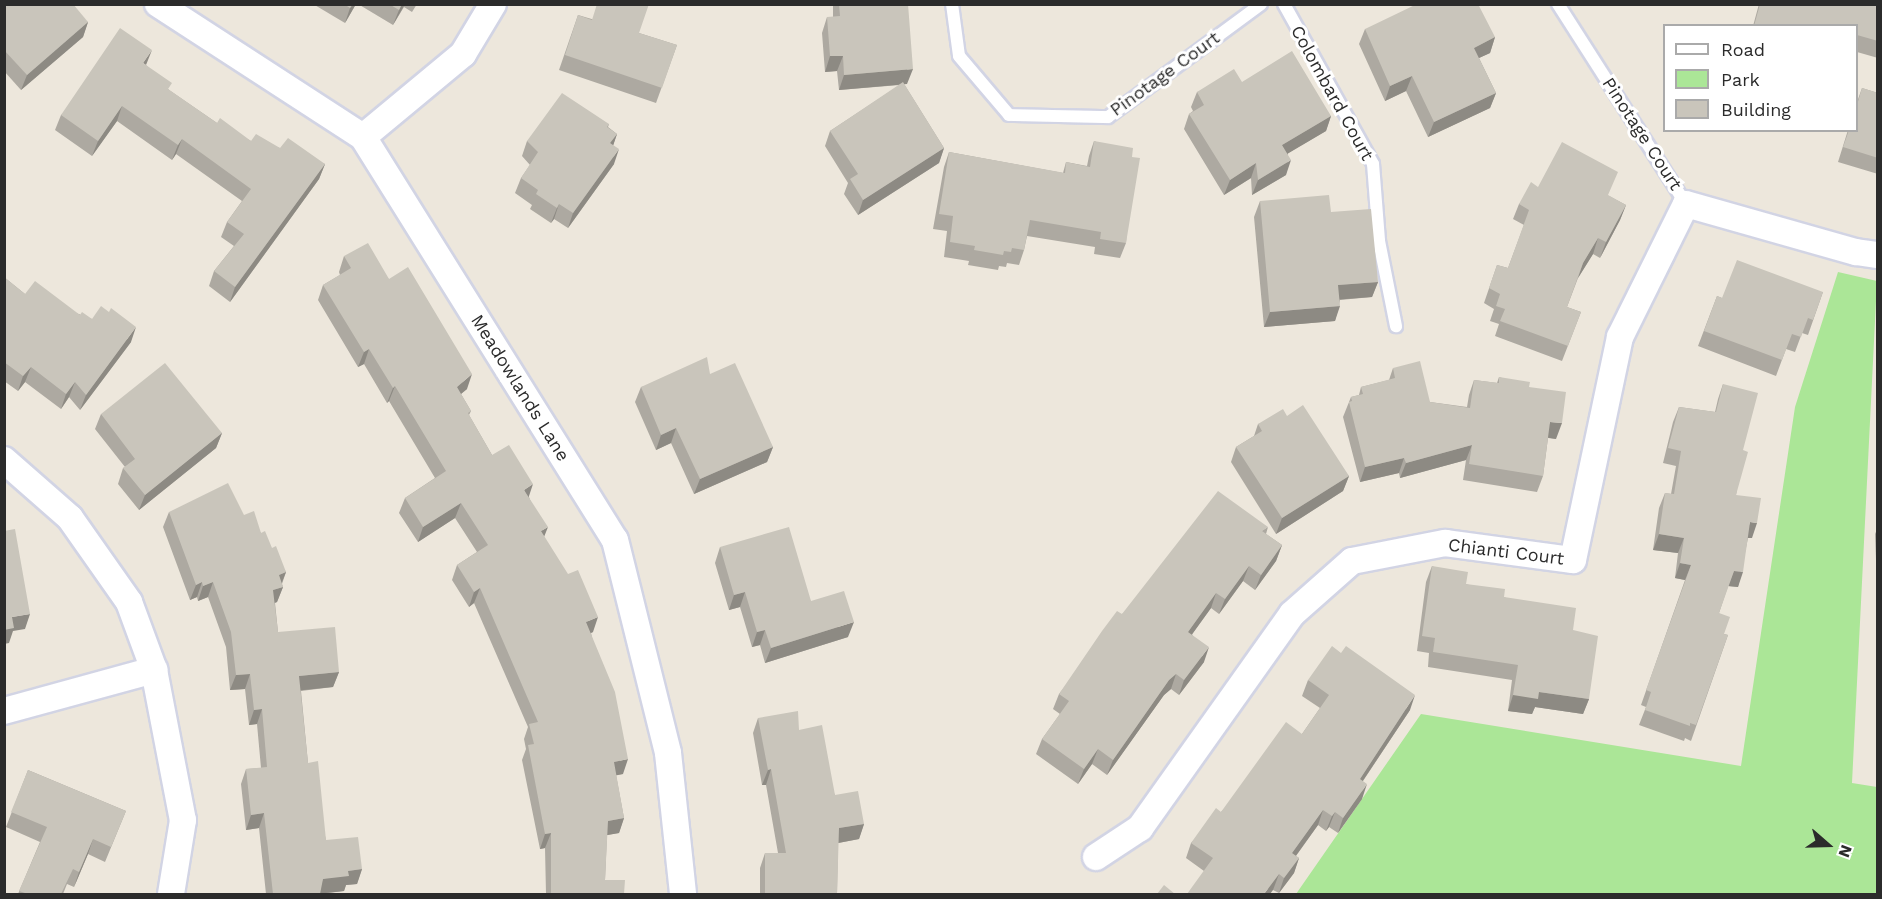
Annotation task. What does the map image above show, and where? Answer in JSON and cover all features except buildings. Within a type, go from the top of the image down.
[{"type":"street","name":"Meadowlands Lane","points":[[158,4],[363,137],[615,540],[668,753],[683,894]]},
{"type":"street","points":[[363,137],[463,54],[493,4]]},
{"type":"street","points":[[1686,204],[1856,252],[1878,255]]},
{"type":"street","name":"Chianti Court","points":[[1096,857],[1140,828],[1292,614],[1352,561],[1445,543],[1573,560],[1620,337],[1686,204]]},
{"type":"street","points":[[4,460],[69,518],[129,602],[154,670],[183,820],[171,894]]},
{"type":"street","points":[[4,711],[154,670]]},
{"type":"lane","name":"Pinotage Court","points":[[952,4],[959,56],[1008,115],[1108,117],[1261,4]]},
{"type":"lane","name":"Colombard Court","points":[[1284,4],[1373,164],[1379,241],[1396,326]]},
{"type":"lane","name":"Pinotage Court","points":[[1558,4],[1686,204]]},
{"type":"green space","points":[[1838,272],[1877,281],[1852,783],[1877,787],[1877,894],[1296,894],[1421,714],[1741,766],[1795,407]]}]
